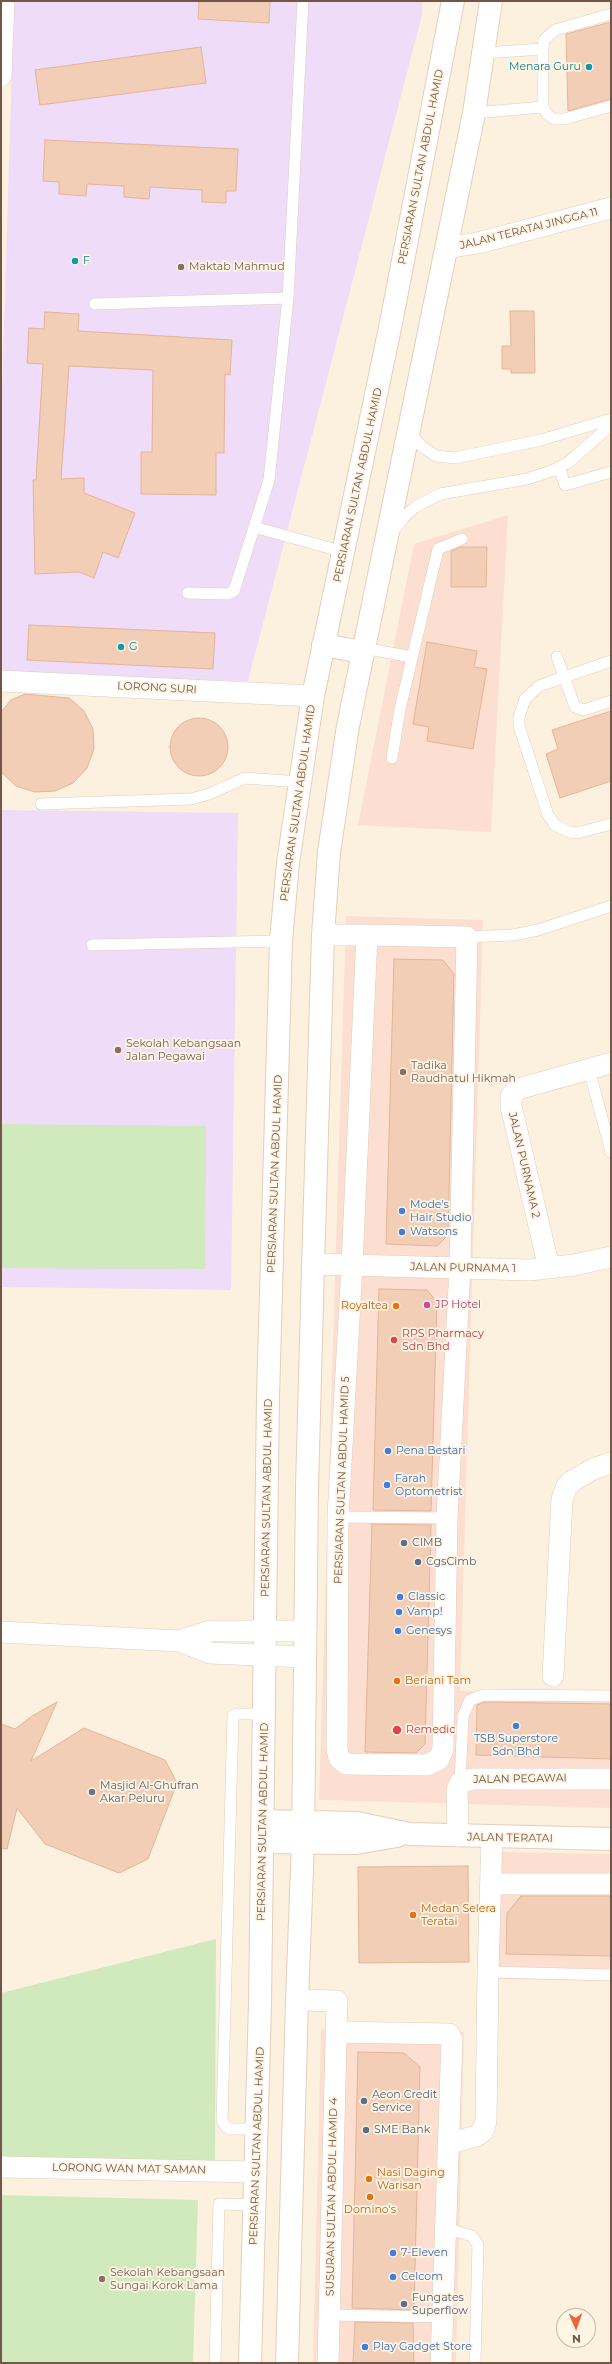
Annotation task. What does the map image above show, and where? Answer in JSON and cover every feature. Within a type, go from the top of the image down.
[{"type":"main road","name":"PERSIARAN SULTAN ABDUL HAMID","points":[[250,2363],[256,2172],[263,1831],[268,1397],[281,941],[288,863],[313,696],[391,323],[453,1]]},
{"type":"main road","points":[[287,2363],[303,1832],[313,1264],[323,935],[329,852],[348,726],[474,113],[491,1]]},
{"type":"main road","points":[[323,645],[363,650]]},
{"type":"main road","name":"JALAN TERATAI","points":[[263,1831],[303,1832],[356,1843],[410,1834],[492,1838],[611,1839]]},
{"type":"street","points":[[1,76],[4,1]]},
{"type":"street","name":"JALAN TERATAI JINGGA 11","points":[[446,248],[478,243],[611,208]]},
{"type":"street","name":"LORONG SURI","points":[[1,680],[313,696]]},
{"type":"street","points":[[323,935],[467,937],[460,1268],[447,1518]]},
{"type":"street","name":"PERSIARAN SULTAN ABDUL HAMID 5","points":[[367,935],[352,1265],[338,1517],[337,1749],[339,1758],[346,1764],[427,1765],[439,1758],[443,1748],[447,1518]]},
{"type":"street","name":"JALAN PURNAMA 2","points":[[549,1268],[511,1106],[511,1096],[518,1089],[611,1062]]},
{"type":"street","name":"JALAN PURNAMA 1","points":[[313,1264],[530,1270],[574,1266],[611,1257]]},
{"type":"street","points":[[552,1676],[562,1499],[567,1486],[574,1480],[593,1469],[611,1463]]},
{"type":"street","points":[[179,1641],[210,1631],[306,1631]]},
{"type":"street","points":[[1,1632],[179,1641],[210,1653],[305,1657]]},
{"type":"street","name":"JALAN PEGAWAI","points":[[458,1836],[457,1790],[460,1783],[472,1779],[611,1778]]},
{"type":"street","points":[[448,2144],[476,2136],[483,2131],[486,2121],[492,1838]]},
{"type":"street","points":[[491,1884],[611,1884]]},
{"type":"street","name":"SUSURAN SULTAN ABDUL HAMID 4","points":[[297,2000],[337,2001],[328,2363]]},
{"type":"street","points":[[336,2032],[449,2034],[452,2040],[440,2363]]},
{"type":"street","name":"LORONG WAN MAT SAMAN","points":[[1,2167],[256,2172]]},
{"type":"lane","points":[[188,593],[228,594],[234,591],[269,480],[288,298],[303,1]]},
{"type":"lane","points":[[611,14],[555,30],[547,36],[543,49],[543,108],[554,118],[564,119],[611,106]]},
{"type":"lane","points":[[483,53],[543,49]]},
{"type":"lane","points":[[474,113],[543,108]]},
{"type":"lane","points":[[95,304],[288,298]]},
{"type":"lane","points":[[408,430],[422,446],[432,454],[455,458],[527,443],[611,419]]},
{"type":"lane","points":[[384,552],[396,527],[405,516],[427,499],[454,491],[527,479],[560,467],[569,462],[611,425]]},
{"type":"lane","points":[[560,467],[565,485],[611,472]]},
{"type":"lane","points":[[254,527],[344,552]]},
{"type":"lane","points":[[392,758],[400,709],[438,549],[462,539]]},
{"type":"lane","points":[[363,650],[412,657]]},
{"type":"lane","points":[[557,658],[573,705],[577,709],[584,710],[611,701]]},
{"type":"lane","points":[[611,661],[539,686],[532,691],[521,707],[519,717],[519,726],[543,801],[548,815],[555,825],[569,832],[584,833],[611,824]]},
{"type":"lane","points":[[41,804],[192,799],[209,794],[245,778],[300,782]]},
{"type":"lane","points":[[467,937],[513,935],[538,930],[611,906]]},
{"type":"lane","points":[[92,945],[281,941]]},
{"type":"lane","points":[[589,1069],[611,1152]]},
{"type":"lane","points":[[338,1517],[447,1518]]},
{"type":"lane","points":[[460,1783],[463,1716],[470,1700],[484,1695],[611,1696]]},
{"type":"lane","points":[[257,2129],[230,2129],[226,2127],[222,2120],[233,1716],[236,1714],[265,1714]]},
{"type":"lane","points":[[488,1972],[611,1975]]},
{"type":"lane","points":[[215,2363],[220,2204],[255,2205]]},
{"type":"lane","points":[[445,2228],[472,2236],[478,2245],[475,2363]]},
{"type":"lane","points":[[329,2315],[442,2317]]},
{"type":"shaded area","name":"Maktab Mahmud","points":[[14,1],[422,1],[422,15],[248,681],[1,675],[1,421]]},
{"type":"shaded area","points":[[508,515],[491,832],[358,825],[414,544]]},
{"type":"shaded area","name":"Sekolah Kebangsaan Jalan Pegawai","points":[[1,810],[238,813],[231,1290],[1,1287]]},
{"type":"shaded area","points":[[346,916],[483,920],[460,1691],[611,1695],[611,1808],[319,1800]]},
{"type":"shaded area","points":[[500,1852],[611,1854],[611,1981],[497,1979]]},
{"type":"shaded area","points":[[321,2029],[464,2032],[456,2363],[313,2363]]},
{"type":"green space","points":[[1,1124],[206,1126],[205,1269],[1,1268]]},
{"type":"green space","points":[[216,1939],[215,2162],[1,2164],[1,1993]]},
{"type":"green space","name":"Sekolah Kebangsaan Sungai Korok Lama","points":[[1,2195],[198,2200],[193,2363],[1,2363]]},
{"type":"building","points":[[199,1],[270,1],[269,23],[198,19]]},
{"type":"building","name":"Menara Guru","points":[[611,22],[611,99],[568,111],[566,34]]},
{"type":"building","points":[[201,47],[206,83],[40,105],[35,70]]},
{"type":"building","points":[[45,140],[238,149],[236,191],[226,191],[226,203],[202,202],[202,190],[150,187],[149,199],[124,197],[124,186],[87,184],[86,196],[59,194],[59,182],[43,181]]},
{"type":"building","points":[[510,311],[534,311],[535,373],[511,373],[511,369],[502,369],[502,346],[511,346]]},
{"type":"building","points":[[45,312],[79,314],[78,331],[232,340],[230,375],[225,374],[224,453],[216,453],[216,495],[141,494],[141,452],[152,452],[153,370],[69,366],[61,479],[84,478],[84,493],[135,513],[118,558],[103,552],[94,578],[79,572],[35,574],[33,480],[36,480],[43,364],[27,363],[29,328],[44,329]]},
{"type":"building","points":[[461,547],[487,547],[486,587],[451,587],[451,551]]},
{"type":"building","name":"G","points":[[29,625],[215,633],[213,669],[27,660]]},
{"type":"building","points":[[427,642],[477,651],[474,667],[487,669],[473,749],[427,741],[429,727],[413,724]]},
{"type":"building","points":[[25,694],[69,698],[84,711],[93,729],[94,749],[87,768],[73,783],[55,791],[35,792],[16,786],[1,772],[1,712],[11,700]]},
{"type":"building","points":[[611,711],[611,781],[560,798],[546,754],[558,749],[552,730]]},
{"type":"building","points":[[193,718],[205,718],[220,726],[228,741],[228,753],[220,768],[205,776],[193,776],[178,768],[170,753],[170,741],[178,726]]},
{"type":"building","points":[[394,959],[443,960],[454,974],[448,1235],[437,1246],[386,1244]]},
{"type":"building","points":[[379,1289],[427,1290],[437,1302],[431,1511],[373,1510]]},
{"type":"building","points":[[372,1524],[431,1525],[425,1744],[416,1753],[365,1752]]},
{"type":"building","name":"Masjid Al-Ghufran Akar Peluru","points":[[57,1702],[31,1761],[84,1728],[165,1760],[177,1783],[148,1859],[119,1873],[45,1844],[17,1808],[7,1849],[1,1848],[1,1724],[15,1729],[32,1716]]},
{"type":"building","points":[[485,1702],[611,1704],[611,1759],[476,1755],[477,1705]]},
{"type":"building","name":"Medan Selera Teratai","points":[[468,1866],[469,1962],[359,1963],[358,1867]]},
{"type":"building","points":[[521,1896],[611,1896],[611,1956],[506,1954],[507,1913]]},
{"type":"building","points":[[358,2052],[404,2053],[420,2067],[414,2310],[352,2308]]},
{"type":"building","points":[[355,2322],[413,2323],[414,2363],[353,2363]]},
{"type":"place","name":"Menara Guru","points":[[589,67]]},
{"type":"place","name":"F","points":[[75,261]]},
{"type":"place","name":"Maktab Mahmud","points":[[181,267]]},
{"type":"place","name":"G","points":[[121,647]]},
{"type":"place","name":"Sekolah Kebangsaan Jalan Pegawai","points":[[118,1050]]},
{"type":"place","name":"Tadika Raudhatul Hikmah","points":[[403,1072]]},
{"type":"place","name":"Mode's Hair Studio","points":[[402,1211]]},
{"type":"place","name":"Watsons","points":[[402,1232]]},
{"type":"place","name":"JP Hotel","points":[[427,1305]]},
{"type":"place","name":"Royaltea","points":[[396,1306]]},
{"type":"place","name":"RPS Pharmacy Sdn Bhd","points":[[394,1340]]},
{"type":"place","name":"Pena Bestari","points":[[388,1451]]},
{"type":"place","name":"Farah Optometrist","points":[[387,1485]]},
{"type":"place","name":"CIMB","points":[[404,1543]]},
{"type":"place","name":"CgsCimb","points":[[418,1562]]},
{"type":"place","name":"Classic","points":[[400,1597]]},
{"type":"place","name":"Vamp!","points":[[399,1612]]},
{"type":"place","name":"Genesys","points":[[398,1631]]},
{"type":"place","name":"Beriani Tam","points":[[397,1681]]},
{"type":"place","name":"TSB Superstore Sdn Bhd","points":[[516,1726]]},
{"type":"place","name":"Remedic","points":[[397,1730]]},
{"type":"place","name":"Masjid Al-Ghufran Akar Peluru","points":[[92,1792]]},
{"type":"place","name":"Medan Selera Teratai","points":[[413,1915]]},
{"type":"place","name":"Aeon Credit Service","points":[[364,2101]]},
{"type":"place","name":"SME Bank","points":[[366,2130]]},
{"type":"place","name":"Nasi Daging Warisan","points":[[369,2179]]},
{"type":"place","name":"Domino's","points":[[370,2197]]},
{"type":"place","name":"7-Eleven","points":[[393,2253]]},
{"type":"place","name":"Celcom","points":[[393,2277]]},
{"type":"place","name":"Sekolah Kebangsaan Sungai Korok Lama","points":[[102,2279]]},
{"type":"place","name":"Fungates Superflow","points":[[404,2304]]},
{"type":"place","name":"Play Gadget Store","points":[[365,2347]]}]
